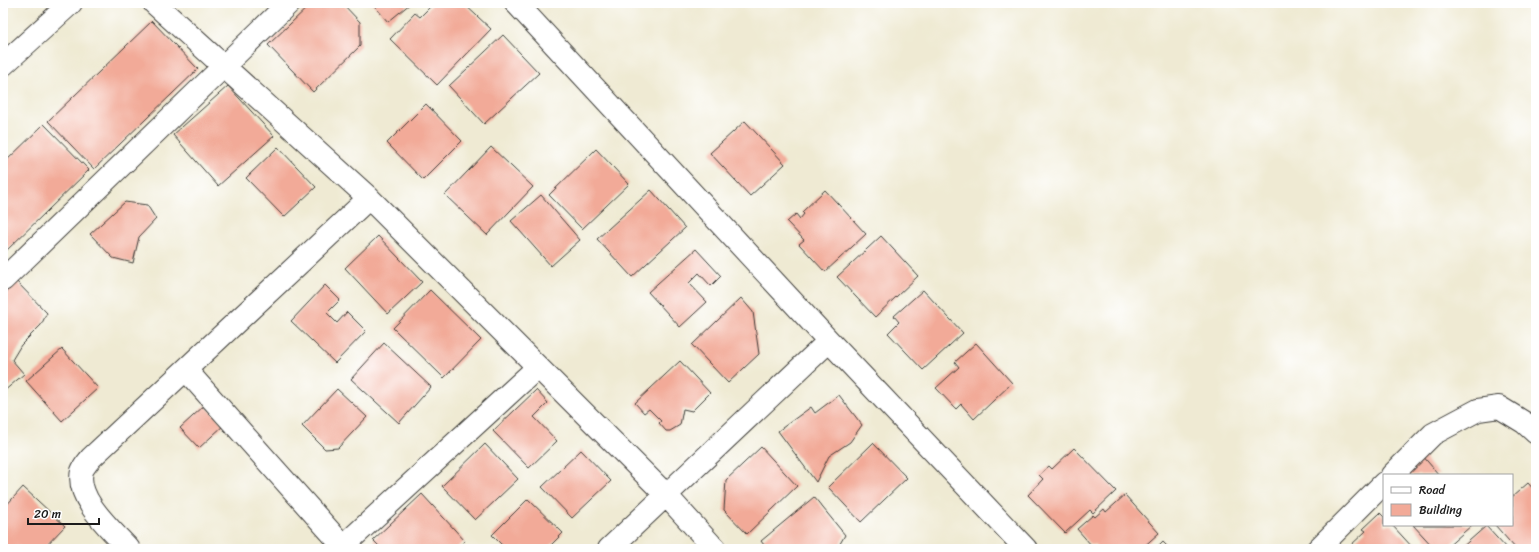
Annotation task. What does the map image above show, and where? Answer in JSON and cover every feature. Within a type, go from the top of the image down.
[{"type":"street","points":[[3,65],[71,3]]},
{"type":"street","points":[[154,3],[369,198],[666,495],[715,549]]},
{"type":"street","points":[[3,280],[289,3]]},
{"type":"street","points":[[516,3],[829,341],[1026,549]]},
{"type":"street","points":[[129,549],[87,500],[81,481],[83,469],[91,458],[369,198]]},
{"type":"street","points":[[609,549],[829,341]]},
{"type":"street","points":[[186,370],[341,548],[538,367]]},
{"type":"street","points":[[1393,474],[1433,434],[1478,410],[1499,407],[1525,423],[1536,433]]},
{"type":"street","points":[[1318,549],[1383,484]]},
{"type":"building","points":[[312,3],[342,3],[360,22],[360,46],[313,92],[268,45]]},
{"type":"building","points":[[372,3],[411,3],[388,22]]},
{"type":"building","points":[[434,3],[463,3],[491,29],[437,85],[390,39],[415,13],[420,17]]},
{"type":"building","points":[[152,21],[198,69],[94,169],[48,121]]},
{"type":"building","points":[[503,35],[539,73],[484,124],[449,86]]},
{"type":"building","points":[[228,86],[274,136],[218,186],[173,135]]},
{"type":"building","points":[[426,104],[462,141],[423,180],[387,143]]},
{"type":"building","points":[[745,121],[785,164],[750,196],[710,153]]},
{"type":"building","points":[[44,124],[89,170],[5,252],[3,250],[3,164]]},
{"type":"building","points":[[278,147],[316,187],[284,217],[246,178]]},
{"type":"building","points":[[491,147],[533,187],[487,235],[445,195]]},
{"type":"building","points":[[596,149],[629,184],[582,229],[549,195]]},
{"type":"building","points":[[651,190],[685,228],[632,277],[597,239]]},
{"type":"building","points":[[825,190],[866,234],[825,272],[799,244],[804,240],[787,222],[796,214],[800,219],[804,214],[802,212]]},
{"type":"building","points":[[541,195],[580,240],[551,266],[511,221]]},
{"type":"building","points":[[125,202],[147,205],[156,219],[139,237],[133,263],[113,258],[90,234]]},
{"type":"building","points":[[378,236],[422,282],[388,314],[345,268]]},
{"type":"building","points":[[881,236],[918,276],[875,317],[837,277]]},
{"type":"building","points":[[696,249],[721,276],[711,286],[699,273],[689,283],[707,302],[680,327],[648,292]]},
{"type":"building","points":[[15,280],[47,313],[41,325],[21,345],[12,360],[24,374],[3,392],[3,292]]},
{"type":"building","points":[[325,285],[340,300],[327,313],[337,323],[347,312],[366,331],[335,363],[291,321]]},
{"type":"building","points":[[430,290],[481,340],[444,378],[393,328]]},
{"type":"building","points":[[923,290],[963,333],[923,370],[888,333],[899,322],[894,316]]},
{"type":"building","points":[[741,298],[753,312],[759,354],[728,383],[692,345]]},
{"type":"building","points":[[384,343],[431,387],[399,423],[351,379]]},
{"type":"building","points":[[976,343],[1012,383],[974,419],[961,404],[956,409],[936,388],[959,367],[955,362]]},
{"type":"building","points":[[62,349],[98,388],[62,421],[26,381]]},
{"type":"building","points":[[680,361],[710,393],[692,411],[683,409],[680,425],[670,431],[666,431],[659,423],[661,421],[649,409],[644,413],[635,403]]},
{"type":"building","points":[[337,389],[367,417],[338,448],[325,449],[302,426]]},
{"type":"building","points":[[536,390],[548,403],[534,417],[557,441],[529,468],[493,431]]},
{"type":"building","points":[[839,395],[862,425],[850,442],[829,456],[816,482],[778,431],[811,407],[815,413]]},
{"type":"building","points":[[205,405],[224,425],[199,448],[180,428]]},
{"type":"building","points":[[873,443],[907,478],[861,522],[828,487]]},
{"type":"building","points":[[485,444],[518,479],[475,520],[442,486]]},
{"type":"building","points":[[761,447],[797,486],[747,534],[724,510],[726,480]]},
{"type":"building","points":[[1074,448],[1116,491],[1093,513],[1090,510],[1065,533],[1028,495],[1043,479],[1039,475],[1049,466],[1052,469]]},
{"type":"building","points":[[581,450],[611,481],[572,518],[542,487]]},
{"type":"building","points":[[1422,455],[1438,474],[1400,474]]},
{"type":"building","points":[[1528,483],[1536,492],[1536,549],[1516,549],[1496,526],[1513,526],[1513,496]]},
{"type":"building","points":[[23,487],[65,526],[43,549],[3,549],[3,509]]},
{"type":"building","points":[[422,494],[465,541],[456,549],[382,549],[373,540]]},
{"type":"building","points":[[1125,495],[1159,533],[1141,549],[1099,549],[1094,544],[1092,546],[1077,529],[1093,515],[1095,517],[1104,509],[1106,512]]},
{"type":"building","points":[[814,497],[845,535],[837,549],[767,549],[761,541]]},
{"type":"building","points":[[528,499],[563,533],[547,549],[506,549],[492,535]]},
{"type":"building","points":[[1380,513],[1383,516],[1383,526],[1393,526],[1414,549],[1353,549],[1350,546],[1366,531],[1363,529]]},
{"type":"building","points":[[1414,526],[1471,526],[1445,549],[1435,549]]},
{"type":"building","points":[[1486,526],[1507,549],[1460,549]]},
{"type":"building","points":[[1163,542],[1170,549],[1156,549]]}]
